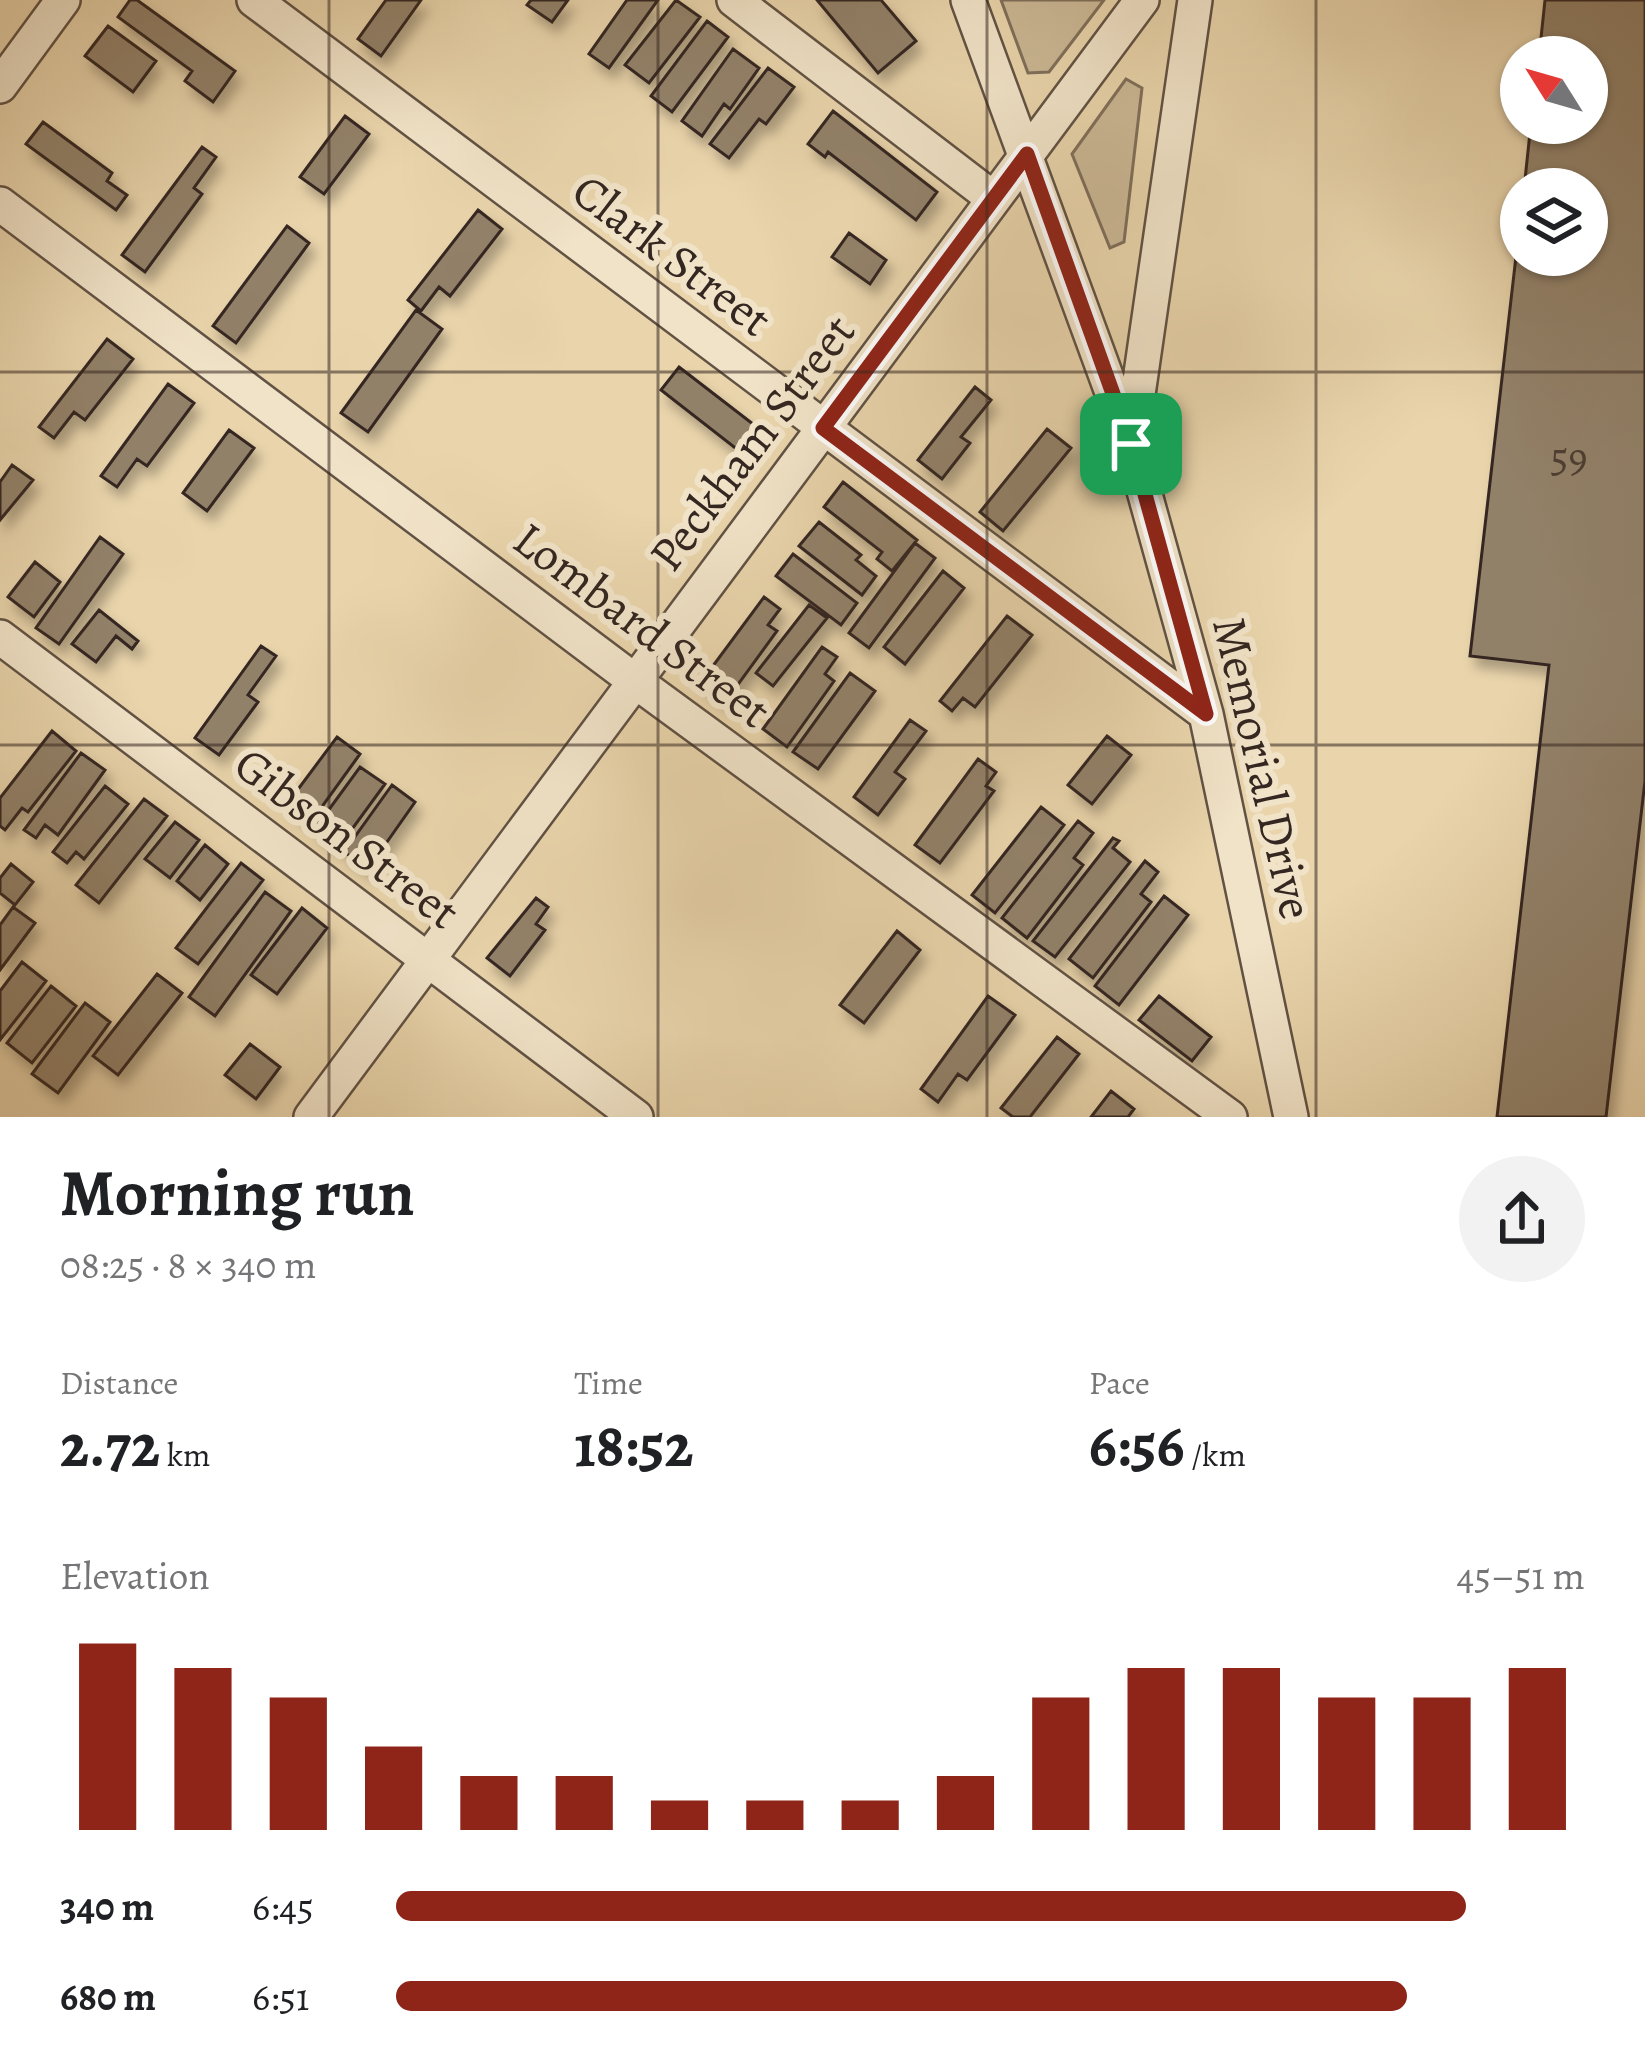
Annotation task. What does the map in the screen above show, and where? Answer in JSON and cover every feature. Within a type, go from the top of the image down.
[{"type":"street","points":[[0,86],[63,0]]},
{"type":"street","name":"Clark Street","points":[[254,0],[1206,714]]},
{"type":"street","points":[[734,0],[994,199]]},
{"type":"street","name":"Memorial Drive","points":[[968,0],[1131,444],[1206,714],[1291,1117]]},
{"type":"street","name":"Peckham Street","points":[[311,1117],[1142,0]]},
{"type":"street","points":[[1131,444],[1195,0]]},
{"type":"street","name":"Lombard Street","points":[[0,205],[635,681],[1230,1117]]},
{"type":"street","name":"Gibson Street","points":[[0,637],[636,1117]]},
{"type":"shaded area","points":[[1001,0],[1104,0],[1049,72],[1028,73]]},
{"type":"shaded area","points":[[1126,79],[1142,88],[1124,242],[1110,248],[1072,154]]},
{"type":"building","points":[[130,0],[137,0],[235,71],[213,102],[185,81],[192,71],[118,17]]},
{"type":"building","points":[[386,0],[421,0],[381,56],[358,39]]},
{"type":"building","points":[[531,0],[568,0],[552,22],[527,5]]},
{"type":"building","points":[[627,0],[658,0],[609,68],[589,54]]},
{"type":"building","points":[[676,0],[700,17],[649,83],[625,65]]},
{"type":"building","points":[[817,0],[881,0],[916,41],[878,73]]},
{"type":"building","points":[[1545,0],[1645,0],[1645,781],[1606,1117],[1497,1117],[1549,665],[1470,656],[1514,276],[1608,276],[1608,168],[1526,168],[1529,144],[1608,144],[1608,36],[1541,36]]},
{"type":"building","points":[[707,21],[728,37],[672,112],[651,96]]},
{"type":"building","points":[[108,26],[156,61],[133,92],[85,56]]},
{"type":"building","points":[[733,49],[759,68],[730,109],[724,104],[702,136],[682,121]]},
{"type":"building","points":[[768,68],[794,87],[766,124],[759,119],[729,158],[710,144]]},
{"type":"building","points":[[833,111],[937,192],[916,220],[828,152],[825,157],[808,144]]},
{"type":"building","points":[[345,116],[369,134],[324,194],[300,177]]},
{"type":"building","points":[[43,122],[112,173],[107,181],[127,195],[116,210],[26,144]]},
{"type":"building","points":[[202,147],[216,157],[194,188],[202,194],[145,272],[122,255]]},
{"type":"building","points":[[478,210],[502,229],[450,296],[439,287],[421,311],[408,300]]},
{"type":"building","points":[[287,226],[309,243],[236,343],[213,326]]},
{"type":"building","points":[[849,233],[886,260],[870,284],[832,257]]},
{"type":"building","points":[[416,310],[442,329],[368,432],[341,413]]},
{"type":"building","points":[[107,339],[133,359],[85,420],[74,412],[54,438],[39,427]]},
{"type":"building","points":[[679,367],[762,431],[743,454],[661,390]]},
{"type":"building","points":[[168,384],[194,403],[147,466],[137,459],[117,487],[101,476]]},
{"type":"building","points":[[975,387],[991,400],[961,437],[970,443],[942,479],[918,460]]},
{"type":"building","points":[[1047,429],[1071,448],[1003,531],[980,512]]},
{"type":"building","points":[[229,430],[254,448],[207,511],[183,493]]},
{"type":"building","points":[[12,465],[33,480],[0,520],[0,482]]},
{"type":"building","points":[[843,482],[917,540],[892,571],[877,559],[882,552],[824,507]]},
{"type":"building","points":[[819,522],[861,555],[856,560],[876,576],[862,595],[799,546]]},
{"type":"building","points":[[100,537],[123,554],[59,644],[36,628]]},
{"type":"building","points":[[915,543],[935,558],[869,648],[849,633]]},
{"type":"building","points":[[793,554],[857,603],[841,625],[776,576]]},
{"type":"building","points":[[35,562],[60,582],[34,617],[8,597]]},
{"type":"building","points":[[943,571],[964,588],[905,664],[884,647]]},
{"type":"building","points":[[764,597],[780,609],[768,625],[777,631],[726,701],[701,682]]},
{"type":"building","points":[[809,605],[827,618],[773,686],[756,673]]},
{"type":"building","points":[[99,610],[138,641],[132,649],[116,636],[96,662],[72,644]]},
{"type":"building","points":[[1007,616],[1032,635],[975,707],[963,698],[952,711],[940,701]]},
{"type":"building","points":[[261,646],[276,656],[248,695],[258,702],[219,755],[195,738]]},
{"type":"building","points":[[822,647],[837,657],[825,674],[834,681],[787,747],[763,729]]},
{"type":"building","points":[[850,673],[875,691],[818,769],[793,752]]},
{"type":"building","points":[[910,720],[926,731],[895,772],[905,779],[878,815],[854,797]]},
{"type":"building","points":[[52,731],[76,751],[28,812],[22,808],[5,830],[0,826],[0,798]]},
{"type":"building","points":[[1107,736],[1131,755],[1092,804],[1068,785]]},
{"type":"building","points":[[337,737],[360,754],[311,822],[287,804]]},
{"type":"building","points":[[81,753],[105,770],[58,835],[45,825],[36,838],[24,830]]},
{"type":"building","points":[[978,759],[996,772],[986,786],[994,791],[940,863],[915,845]]},
{"type":"building","points":[[360,767],[385,784],[339,847],[314,830]]},
{"type":"building","points":[[392,785],[415,802],[368,869],[344,852]]},
{"type":"building","points":[[105,786],[128,804],[84,859],[76,852],[67,863],[53,852]]},
{"type":"building","points":[[144,799],[167,816],[99,903],[76,885]]},
{"type":"building","points":[[1041,807],[1064,825],[995,913],[972,895]]},
{"type":"building","points":[[1078,821],[1093,833],[1074,858],[1083,865],[1027,938],[1002,918]]},
{"type":"building","points":[[175,822],[199,840],[170,878],[145,859]]},
{"type":"building","points":[[1113,838],[1119,841],[1113,848],[1130,862],[1055,957],[1033,941]]},
{"type":"building","points":[[205,845],[228,864],[200,900],[177,881]]},
{"type":"building","points":[[1145,861],[1158,872],[1141,894],[1151,902],[1093,978],[1069,959]]},
{"type":"building","points":[[241,863],[263,880],[198,964],[176,948]]},
{"type":"building","points":[[11,864],[33,882],[15,905],[0,893],[0,878]]},
{"type":"building","points":[[265,892],[291,911],[215,1016],[189,997]]},
{"type":"building","points":[[1164,896],[1188,915],[1119,1005],[1095,986]]},
{"type":"building","points":[[536,898],[548,907],[536,924],[545,930],[510,976],[487,958]]},
{"type":"building","points":[[13,907],[35,923],[0,970],[0,925]]},
{"type":"building","points":[[302,908],[327,928],[277,994],[251,975]]},
{"type":"building","points":[[897,931],[920,950],[864,1023],[840,1005]]},
{"type":"building","points":[[22,962],[46,981],[0,1040],[0,991]]},
{"type":"building","points":[[157,974],[182,993],[118,1075],[93,1056]]},
{"type":"building","points":[[51,986],[76,1006],[32,1063],[7,1043]]},
{"type":"building","points":[[988,996],[1015,1015],[967,1080],[958,1074],[938,1102],[921,1089]]},
{"type":"building","points":[[1159,996],[1211,1037],[1192,1061],[1139,1020]]},
{"type":"building","points":[[85,1003],[110,1022],[58,1093],[32,1074]]},
{"type":"building","points":[[1057,1037],[1079,1054],[1030,1117],[1013,1117],[1001,1108]]},
{"type":"building","points":[[250,1044],[280,1067],[256,1099],[225,1075]]},
{"type":"building","points":[[1111,1091],[1134,1109],[1128,1117],[1091,1117]]},
{"type":"route","points":[[1027,154],[1131,444],[1206,714],[823,428],[1027,154]]}]
